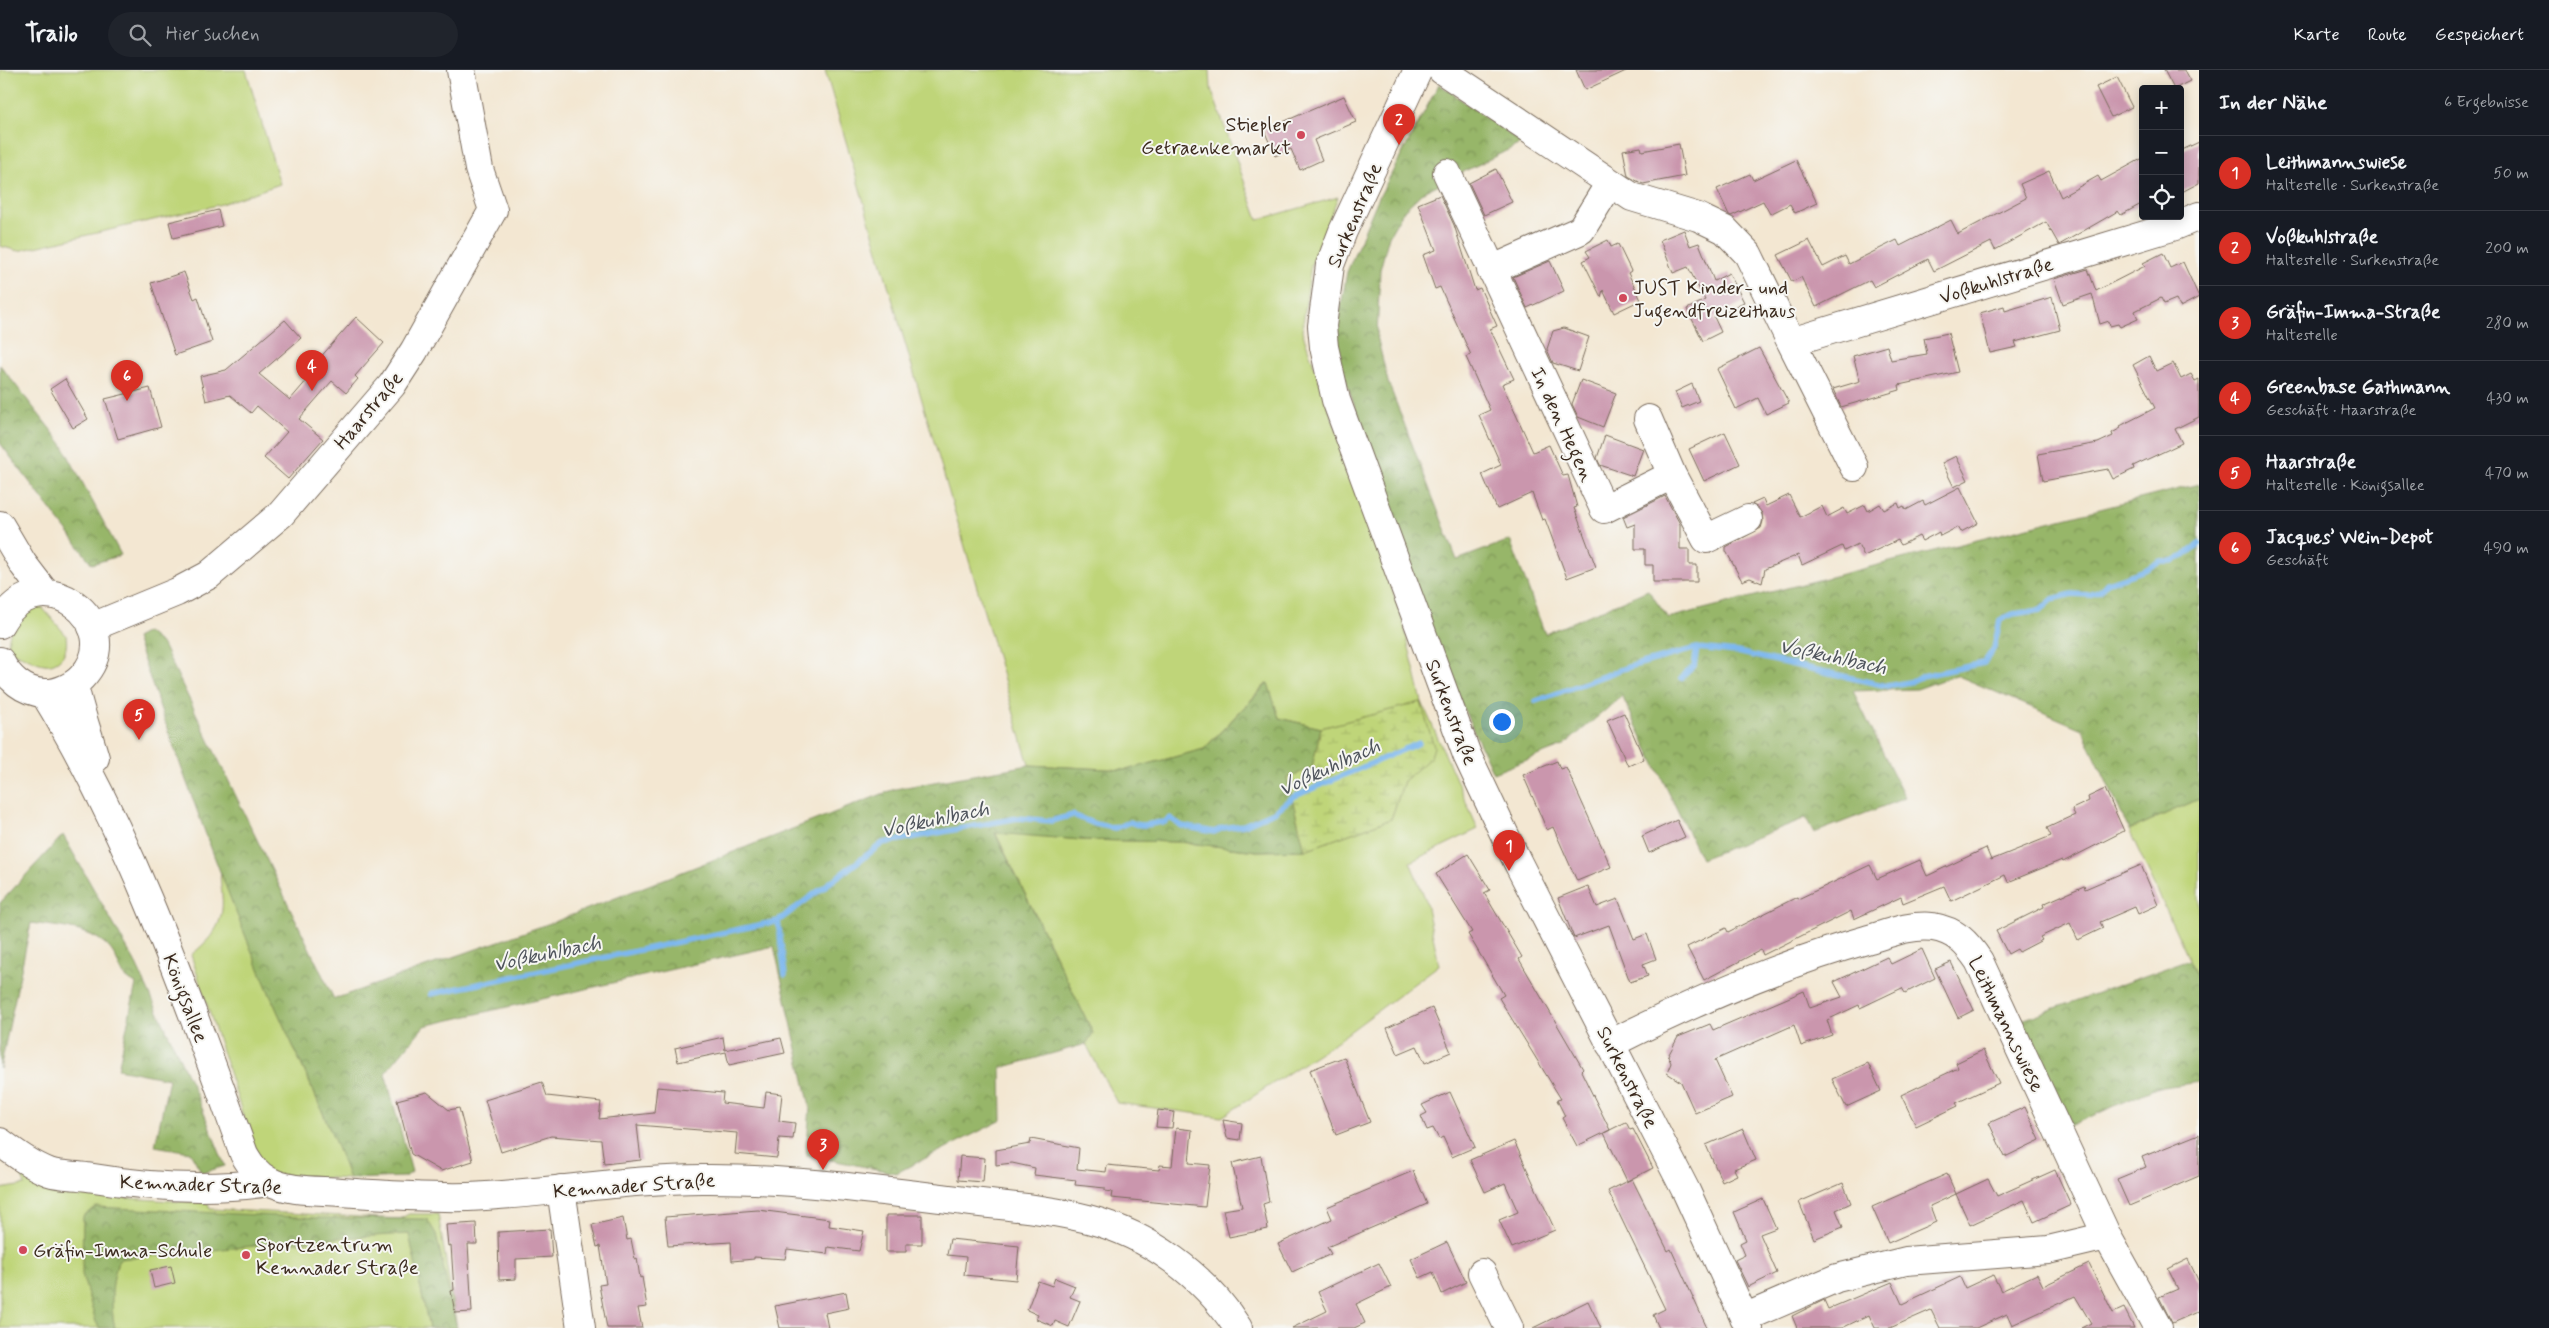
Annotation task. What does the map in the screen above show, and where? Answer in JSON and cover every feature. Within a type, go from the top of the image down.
[{"type":"street","name":"Haarstraße","points":[[92,627],[177,592],[209,575],[280,514],[392,385],[414,351],[493,210],[479,169],[461,70]]},
{"type":"street","name":"Surkenstraße","points":[[1418,70],[1343,231],[1330,266],[1323,303],[1324,348],[1336,400],[1467,754],[1518,863],[1686,1191],[1747,1323]]},
{"type":"street","points":[[1442,70],[1632,197],[1698,217],[1725,230],[1748,254],[1854,467]]},
{"type":"street","name":"In den Hegen","points":[[1447,172],[1491,270],[1604,508],[1672,476]]},
{"type":"street","points":[[1491,270],[1581,230],[1610,183]]},
{"type":"street","name":"Voßkuhlstraße","points":[[1791,342],[2166,229],[2199,216]]},
{"type":"street","points":[[1648,419],[1672,476],[1706,539],[1748,519]]},
{"type":"street","points":[[0,526],[23,564],[46,594]]},
{"type":"street","points":[[2,612],[23,599],[46,594],[68,599],[82,609],[92,627],[95,645],[92,663],[86,674],[74,685],[44,693],[16,684],[2,668]]},
{"type":"street","name":"Königsallee","points":[[74,685],[108,808]]},
{"type":"street","name":"Königsallee","points":[[44,693],[108,808],[166,946],[244,1154],[255,1172],[270,1182]]},
{"type":"street","name":"Leithmannswiese","points":[[1610,1044],[1722,990],[1819,953],[1906,928],[1931,927],[1952,932],[1967,944],[1979,961],[2107,1236],[2158,1328]]},
{"type":"street","name":"Kemnader Straße","points":[[0,1142],[30,1164],[62,1175],[122,1183],[241,1187],[270,1182],[306,1189],[409,1197],[470,1197],[664,1180],[763,1180],[873,1190],[1086,1219],[1132,1236],[1172,1258],[1211,1293],[1238,1328]]},
{"type":"street","points":[[561,1189],[581,1328]]},
{"type":"street","points":[[1747,1323],[1837,1278],[1906,1261],[1963,1254],[2048,1250],[2107,1236]]},
{"type":"street","points":[[1482,1273],[1518,1327]]},
{"type":"green space","points":[[0,70],[246,70],[280,184],[218,205],[18,251],[0,246]]},
{"type":"green space","points":[[825,70],[1210,70],[1211,89],[1258,220],[1338,197],[1311,265],[1302,331],[1402,618],[1422,702],[1321,728],[1279,718],[1267,683],[1204,749],[1126,770],[1029,765]]},
{"type":"green space","points":[[1439,84],[1522,143],[1423,192],[1404,210],[1389,236],[1380,270],[1377,336],[1388,382],[1457,560],[1510,540],[1545,634],[1648,590],[1668,618],[2199,484],[2199,799],[2129,830],[2082,729],[1956,675],[1917,689],[1853,691],[1905,798],[1814,833],[1806,818],[1701,859],[1622,696],[1563,746],[1493,773],[1440,657],[1334,346],[1347,272],[1377,201]]},
{"type":"green space","points":[[0,365],[62,444],[121,555],[92,564],[0,443]]},
{"type":"green space","points":[[40,605],[66,635],[64,653],[55,663],[42,664],[8,652],[8,642],[15,623]]},
{"type":"green space","points":[[147,632],[163,645],[334,999],[559,920],[895,789],[1029,765],[1126,770],[1204,749],[1268,683],[1279,718],[1321,728],[1312,768],[1287,778],[1305,850],[1257,851],[1180,842],[1081,840],[995,833],[1093,1033],[1086,1044],[1001,1068],[1002,1120],[896,1173],[806,1155],[810,1107],[774,946],[424,1026],[385,1073],[412,1172],[405,1177],[349,1179],[321,1109],[270,995],[200,818],[136,638]]},
{"type":"green space","points":[[1421,702],[1434,747],[1431,757],[1404,781],[1391,819],[1305,850],[1287,778],[1312,768],[1321,728]]},
{"type":"green space","points":[[1422,702],[1478,829],[1410,862],[1425,898],[1439,965],[1340,1039],[1222,1117],[1117,1103],[1086,1044],[1093,1033],[995,832],[1081,840],[1180,842],[1257,851],[1305,850],[1391,819],[1404,781],[1430,757]]},
{"type":"green space","points":[[2199,799],[2199,981],[2129,830]]},
{"type":"green space","points":[[63,835],[136,964],[198,1098],[225,1166],[202,1173],[190,1152],[155,1146],[169,1079],[118,1069],[136,984],[125,977],[111,950],[95,937],[74,930],[31,923],[0,1069],[0,903]]},
{"type":"green space","points":[[221,873],[270,994],[335,1140],[349,1179],[267,1174],[249,1134],[191,955],[205,943],[219,923],[222,905]]},
{"type":"green space","points":[[2189,960],[2199,981],[2199,1082],[2156,1088],[2069,1126],[2019,1021]]},
{"type":"green space","name":"Sportzentrum Kemnader Straße","points":[[21,1172],[55,1187],[105,1197],[208,1203],[210,1209],[399,1219],[409,1214],[438,1214],[457,1328],[0,1328],[0,1189],[25,1185]]},
{"type":"green space","points":[[96,1207],[319,1218],[427,1219],[436,1234],[457,1328],[429,1328],[409,1234],[337,1238],[119,1259],[114,1275],[112,1293],[112,1311],[115,1328],[100,1328],[96,1322],[82,1274],[83,1216]]},
{"type":"building","points":[[1576,70],[1628,70],[1585,90]]},
{"type":"building","points":[[2164,70],[2184,70],[2190,81],[2182,85],[2172,85]]},
{"type":"building","points":[[2117,77],[2132,107],[2111,117],[2096,87]]},
{"type":"building","points":[[1344,96],[1356,122],[1314,140],[1322,160],[1300,170],[1291,149],[1275,156],[1264,130]]},
{"type":"building","points":[[2199,142],[2199,183],[2184,191],[2184,175],[2184,149]]},
{"type":"building","points":[[1679,144],[1685,176],[1643,184],[1628,176],[1623,150],[1641,147],[1642,151]]},
{"type":"building","points":[[1796,160],[1817,203],[1795,213],[1790,204],[1770,214],[1763,201],[1731,216],[1729,215],[1717,189],[1750,174],[1753,180]]},
{"type":"building","points":[[2139,160],[2139,205],[2121,215],[2118,211],[2059,245],[2046,222],[1995,250],[1991,242],[1934,271],[1928,259],[1874,287],[1870,280],[1816,307],[1801,277],[1792,282],[1778,255],[1809,240],[1823,267],[1845,256],[1849,264],[1897,240],[1900,246],[1951,220],[1958,234],[2026,198],[2020,184],[2049,171],[2061,197],[2098,176],[2101,181]]},
{"type":"building","points":[[1496,169],[1512,202],[1484,215],[1469,183]]},
{"type":"building","points":[[1440,195],[1454,225],[1475,290],[1480,288],[1497,326],[1490,329],[1514,379],[1502,384],[1533,452],[1549,445],[1563,476],[1568,475],[1577,507],[1574,508],[1596,567],[1567,578],[1545,519],[1542,520],[1532,493],[1497,509],[1482,474],[1501,465],[1479,415],[1490,410],[1466,357],[1471,355],[1440,287],[1435,289],[1423,255],[1436,250],[1418,204]]},
{"type":"building","points":[[218,210],[222,226],[173,238],[169,222]]},
{"type":"building","points":[[1684,230],[1690,246],[1699,243],[1714,281],[1729,273],[1744,302],[1714,317],[1721,332],[1703,341],[1687,309],[1705,300],[1688,267],[1673,273],[1660,240]]},
{"type":"building","points":[[1608,240],[1611,247],[1618,244],[1631,271],[1628,273],[1641,300],[1614,313],[1603,290],[1601,297],[1583,261],[1590,257],[1586,251]]},
{"type":"building","points":[[2163,253],[2170,268],[2183,262],[2199,297],[2180,307],[2176,299],[2164,304],[2161,298],[2135,311],[2138,319],[2120,327],[2118,324],[2110,326],[2109,321],[2100,324],[2092,294],[2063,304],[2054,279],[2088,269],[2096,291],[2145,266],[2143,263]]},
{"type":"building","points":[[1550,261],[1564,291],[1527,308],[1513,277]]},
{"type":"building","points":[[184,272],[194,299],[198,297],[212,342],[175,355],[151,283]]},
{"type":"building","points":[[2052,297],[2060,330],[2015,342],[2017,347],[1990,353],[1980,313],[2004,306],[2005,311]]},
{"type":"building","points":[[356,317],[384,343],[355,376],[358,379],[346,393],[332,381],[299,419],[323,439],[288,479],[264,458],[287,432],[257,406],[251,413],[230,395],[206,401],[200,376],[226,370],[285,320],[301,338],[259,374],[290,400],[314,372],[310,369]]},
{"type":"building","points":[[1564,328],[1589,337],[1578,371],[1553,363],[1547,349],[1553,331]]},
{"type":"building","points":[[1948,333],[1958,372],[1899,385],[1900,390],[1841,407],[1833,389],[1860,381],[1853,356],[1887,346],[1891,360],[1927,354],[1924,338]]},
{"type":"building","points":[[1759,348],[1789,403],[1766,414],[1758,398],[1736,409],[1717,369]]},
{"type":"building","points":[[2149,356],[2156,371],[2173,363],[2181,379],[2191,374],[2195,381],[2199,379],[2199,417],[2175,429],[2182,443],[2133,466],[2134,469],[2113,479],[2108,469],[2043,481],[2038,454],[2098,443],[2113,436],[2112,433],[2121,428],[2120,426],[2155,408],[2133,365]]},
{"type":"building","points":[[65,379],[88,419],[73,428],[50,389]]},
{"type":"building","points":[[1581,380],[1616,393],[1603,427],[1578,417],[1572,404]]},
{"type":"building","points":[[1692,384],[1699,401],[1682,408],[1675,392]]},
{"type":"building","points":[[150,388],[161,427],[118,439],[105,399]]},
{"type":"building","points":[[1725,432],[1740,464],[1704,481],[1689,449]]},
{"type":"building","points":[[1605,435],[1643,449],[1633,476],[1600,465],[1597,458]]},
{"type":"building","points":[[1956,456],[1968,480],[1954,487],[1942,463]]},
{"type":"building","points":[[1960,487],[1978,523],[1961,532],[1958,527],[1940,536],[1939,532],[1922,541],[1919,536],[1901,545],[1898,540],[1864,556],[1858,544],[1844,551],[1842,546],[1802,565],[1798,555],[1765,569],[1762,583],[1750,578],[1742,581],[1726,551],[1726,547],[1761,528],[1763,521],[1762,513],[1752,504],[1763,499],[1766,506],[1789,495],[1800,517],[1822,506],[1827,517],[1844,508],[1847,514],[1865,505],[1868,511],[1880,504],[1884,510],[1898,503],[1900,508],[1904,506],[1906,510],[1923,501],[1925,505]]},
{"type":"building","points":[[1665,496],[1680,524],[1680,549],[1689,549],[1689,565],[1697,565],[1697,582],[1653,582],[1653,565],[1645,565],[1645,549],[1635,549],[1635,524],[1627,527],[1623,517]]},
{"type":"building","points":[[1624,713],[1644,759],[1628,766],[1607,720]]},
{"type":"building","points":[[1557,761],[1560,769],[1566,767],[1611,867],[1577,881],[1553,827],[1547,830],[1523,775]]},
{"type":"building","points":[[2105,789],[2124,831],[2063,862],[2062,860],[2008,882],[2005,875],[1951,901],[1944,886],[1903,903],[1901,897],[1854,919],[1851,911],[1763,955],[1761,950],[1704,980],[1687,947],[1726,928],[1728,932],[1797,897],[1798,899],[1870,865],[1877,879],[1920,860],[1927,876],[1986,848],[1991,860],[2051,836],[2047,828],[2075,815],[2072,809],[2089,801],[2088,797]]},
{"type":"building","points":[[1677,820],[1685,837],[1649,853],[1642,836]]},
{"type":"building","points":[[1468,854],[1490,890],[1484,893],[1522,957],[1519,959],[1583,1069],[1581,1071],[1610,1130],[1577,1146],[1562,1118],[1565,1116],[1557,1100],[1561,1099],[1499,998],[1504,995],[1468,934],[1472,932],[1436,874]]},
{"type":"building","points":[[2141,865],[2158,905],[2138,914],[2135,907],[2100,922],[2103,928],[2078,940],[2070,923],[2040,937],[2042,940],[2019,952],[2017,949],[2008,954],[1996,931],[2044,907],[2043,904],[2084,886],[2085,889]]},
{"type":"building","points":[[1588,886],[1597,907],[1618,899],[1634,939],[1647,934],[1656,959],[1643,964],[1648,976],[1630,982],[1609,925],[1574,938],[1558,898]]},
{"type":"building","points":[[1922,949],[1935,978],[1905,993],[1902,988],[1860,1008],[1859,1005],[1827,1020],[1832,1035],[1801,1046],[1794,1025],[1715,1060],[1732,1097],[1695,1113],[1681,1082],[1667,1073],[1671,1063],[1668,1056],[1678,1037],[1710,1024],[1713,1030],[1804,991],[1810,1008],[1842,997],[1834,982],[1887,957],[1891,964]]},
{"type":"building","points":[[1951,962],[1974,1010],[1958,1018],[1935,969]]},
{"type":"building","points":[[1432,1008],[1451,1052],[1425,1063],[1417,1046],[1398,1054],[1387,1028]]},
{"type":"building","points":[[723,1037],[725,1050],[781,1038],[785,1053],[729,1065],[726,1052],[678,1062],[675,1048]]},
{"type":"building","points":[[1983,1050],[1999,1083],[1956,1103],[1958,1106],[1916,1126],[1901,1095],[1958,1068],[1956,1063]]},
{"type":"building","points":[[1344,1057],[1370,1122],[1336,1135],[1310,1070]]},
{"type":"building","points":[[1868,1063],[1881,1091],[1846,1107],[1832,1079]]},
{"type":"building","points":[[542,1082],[547,1096],[601,1102],[599,1119],[654,1113],[657,1087],[723,1093],[722,1103],[764,1108],[766,1092],[782,1094],[779,1121],[795,1123],[793,1139],[779,1138],[777,1158],[735,1154],[737,1133],[637,1125],[641,1160],[604,1164],[601,1140],[551,1136],[501,1152],[485,1100]]},
{"type":"building","points":[[427,1092],[449,1110],[459,1108],[473,1161],[441,1171],[411,1154],[397,1100]]},
{"type":"building","points":[[1450,1092],[1475,1147],[1452,1157],[1443,1137],[1439,1139],[1433,1128],[1427,1130],[1421,1116],[1427,1113],[1422,1105]]},
{"type":"building","points":[[2025,1107],[2040,1140],[2005,1157],[1989,1123]]},
{"type":"building","points":[[1158,1110],[1174,1112],[1172,1128],[1156,1127]]},
{"type":"building","points":[[1223,1120],[1242,1123],[1240,1140],[1227,1138]]},
{"type":"building","points":[[1626,1122],[1630,1130],[1633,1129],[1653,1168],[1627,1181],[1604,1133]]},
{"type":"building","points":[[1176,1128],[1192,1130],[1189,1163],[1210,1165],[1205,1207],[1111,1198],[1112,1192],[1105,1191],[1105,1188],[1075,1185],[1076,1180],[1034,1175],[1035,1168],[1012,1163],[996,1165],[996,1150],[1030,1144],[1031,1139],[1079,1148],[1077,1169],[1106,1172],[1107,1165],[1159,1170],[1160,1165],[1172,1166]]},
{"type":"building","points":[[1743,1129],[1756,1160],[1734,1169],[1737,1175],[1722,1182],[1706,1145]]},
{"type":"building","points":[[2199,1134],[2199,1176],[2129,1206],[2117,1179],[2146,1167],[2142,1157]]},
{"type":"building","points":[[1514,1141],[1555,1230],[1512,1248],[1499,1220],[1518,1212],[1505,1183],[1485,1192],[1470,1160]]},
{"type":"building","points":[[960,1156],[985,1158],[983,1182],[958,1180]]},
{"type":"building","points":[[1261,1156],[1269,1202],[1263,1204],[1268,1229],[1229,1237],[1223,1210],[1242,1207],[1232,1163]]},
{"type":"building","points":[[2055,1170],[2071,1205],[2034,1222],[2024,1200],[1970,1225],[1956,1194],[1988,1179],[1997,1196]]},
{"type":"building","points":[[1413,1171],[1427,1204],[1327,1247],[1331,1254],[1292,1272],[1278,1244],[1332,1219],[1327,1207]]},
{"type":"building","points":[[1947,1174],[1956,1194],[1930,1206],[1936,1222],[1888,1243],[1872,1207]]},
{"type":"building","points":[[1632,1179],[1668,1251],[1671,1249],[1707,1328],[1659,1328],[1653,1315],[1665,1309],[1608,1191]]},
{"type":"building","points":[[1843,1183],[1851,1203],[1836,1210],[1843,1227],[1814,1239],[1799,1202]]},
{"type":"building","points":[[1763,1199],[1776,1228],[1760,1234],[1777,1273],[1748,1287],[1735,1260],[1745,1255],[1740,1243],[1746,1240],[1734,1212]]},
{"type":"building","points":[[758,1210],[830,1219],[829,1226],[864,1231],[859,1251],[828,1247],[827,1254],[787,1249],[785,1259],[754,1257],[754,1259],[732,1261],[731,1242],[668,1246],[665,1217]]},
{"type":"building","points":[[886,1215],[922,1215],[922,1244],[906,1244],[906,1252],[886,1252]]},
{"type":"building","points":[[623,1218],[627,1240],[631,1239],[635,1259],[637,1258],[640,1278],[642,1277],[647,1307],[638,1308],[642,1328],[607,1328],[599,1285],[606,1284],[600,1246],[597,1247],[592,1225]]},
{"type":"building","points":[[476,1223],[477,1244],[468,1244],[472,1312],[455,1313],[451,1291],[454,1290],[451,1245],[448,1246],[446,1225]]},
{"type":"building","points":[[550,1229],[552,1257],[516,1259],[516,1279],[499,1280],[498,1232]]},
{"type":"building","points":[[950,1239],[1019,1246],[1016,1280],[964,1275],[966,1257],[947,1255]]},
{"type":"building","points":[[1447,1242],[1466,1282],[1442,1294],[1433,1272],[1420,1278],[1411,1259]]},
{"type":"building","points":[[2188,1259],[2199,1282],[2199,1311],[2172,1323],[2159,1297],[2178,1289],[2168,1269]]},
{"type":"building","points":[[1379,1263],[1391,1287],[1356,1304],[1365,1323],[1354,1328],[1292,1328],[1327,1311],[1318,1292]]},
{"type":"building","points":[[2089,1264],[2113,1313],[2124,1308],[2134,1328],[2081,1328],[2091,1323],[2075,1296],[2012,1325],[2007,1314],[1976,1328],[1940,1328],[1931,1310],[1890,1328],[1875,1328],[1869,1315],[1842,1328],[1797,1328],[1792,1316],[1824,1300],[1828,1309],[1892,1282],[1902,1304],[1960,1277],[1965,1288],[1993,1275],[2001,1291],[2037,1274],[2043,1286]]},
{"type":"building","points":[[171,1266],[175,1283],[154,1288],[150,1270]]},
{"type":"building","points":[[1055,1278],[1075,1286],[1070,1297],[1080,1301],[1069,1327],[1055,1321],[1053,1326],[1036,1319],[1038,1315],[1027,1310],[1038,1281],[1052,1286]]},
{"type":"building","points":[[846,1292],[849,1308],[825,1313],[828,1328],[780,1328],[775,1306]]},
{"type":"building","points":[[1588,1301],[1601,1328],[1533,1328]]},
{"type":"waterway","name":"Voßkuhlbach","points":[[1536,701],[1625,668],[1697,648],[1737,652],[1887,686],[1914,681],[1922,676],[1984,663],[1994,648],[2000,620],[2013,614],[2041,610],[2053,599],[2072,594],[2089,595],[2100,591],[2107,583],[2145,570],[2160,561],[2172,561],[2184,556],[2199,544]]},
{"type":"waterway","points":[[1681,678],[1694,666],[1697,648]]},
{"type":"waterway","name":"Voßkuhlbach","points":[[431,994],[778,921],[883,843],[1018,818],[1051,821],[1073,815],[1095,824],[1115,828],[1130,822],[1144,825],[1165,822],[1170,818],[1182,826],[1214,832],[1223,828],[1244,825],[1274,812],[1293,797],[1419,743]]},
{"type":"waterway","points":[[778,921],[785,975]]},
{"type":"place","name":"Stiepler Getraenkemarkt","points":[[1301,135]]},
{"type":"place","name":"Voßkuhlstraße","points":[[1399,145]]},
{"type":"place","name":"JUST Kinder- und Jugendfreizeithaus","points":[[1623,298]]},
{"type":"place","name":"Greenbase Gathmann","points":[[312,391]]},
{"type":"place","name":"Jacques’ Wein-Depot","points":[[127,401]]},
{"type":"place","name":"Haarstraße","points":[[139,740]]},
{"type":"place","name":"Leithmannswiese","points":[[1509,871]]},
{"type":"place","name":"Gräfin-Imma-Straße","points":[[823,1170]]},
{"type":"place","name":"Gräfin-Imma-Schule","points":[[23,1250]]},
{"type":"place","name":"Sportzentrum Kemnader Straße","points":[[246,1255]]}]
